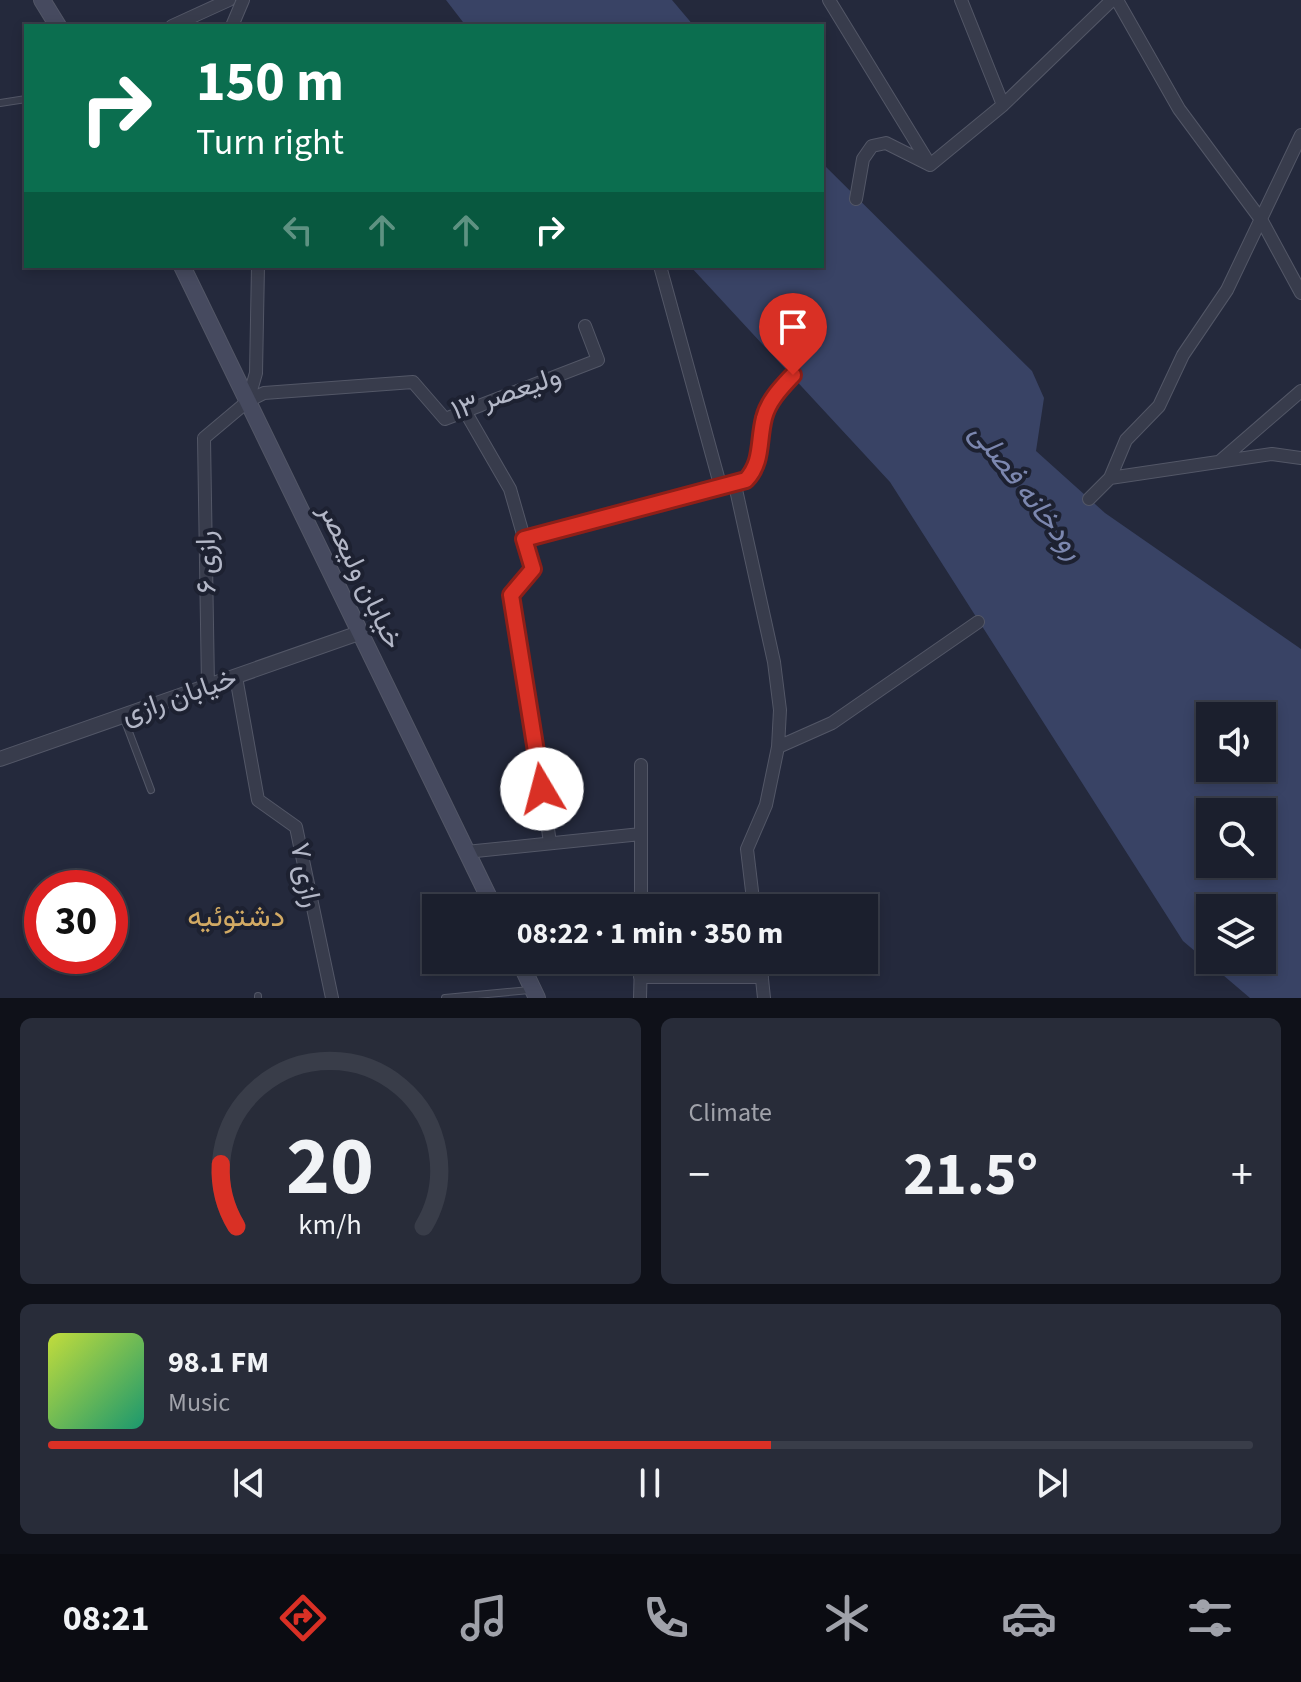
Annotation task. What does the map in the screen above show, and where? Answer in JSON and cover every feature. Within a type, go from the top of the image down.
[{"type":"main road","points":[[42,0],[57,24]]},
{"type":"main road","name":"خیابان ولیعصر","points":[[183,268],[487,894]]},
{"type":"main road","points":[[526,974],[536,994]]},
{"type":"street","points":[[176,24],[229,0]]},
{"type":"street","points":[[233,24],[243,0]]},
{"type":"street","points":[[829,0],[930,165]]},
{"type":"street","points":[[961,0],[1003,105]]},
{"type":"street","points":[[930,165],[1003,105],[1115,0],[1179,109],[1262,221],[1301,293]]},
{"type":"street","points":[[1089,499],[1110,478],[1126,440],[1159,406],[1183,355],[1227,290],[1301,135]]},
{"type":"street","points":[[856,199],[863,159],[872,146],[886,143],[930,165]]},
{"type":"street","points":[[248,401],[256,373],[258,268]]},
{"type":"street","points":[[661,268],[721,488]]},
{"type":"street","name":"ولیعصر ۱۳","points":[[248,401],[264,393],[413,382],[445,419],[598,360],[585,326]]},
{"type":"street","points":[[524,539],[746,480],[757,468],[764,416],[774,396],[793,375]]},
{"type":"street","points":[[1219,462],[1301,391]]},
{"type":"street","name":"رازی ۶","points":[[208,686],[204,438],[248,401]]},
{"type":"street","points":[[465,411],[510,489],[533,569],[511,595],[550,843]]},
{"type":"street","points":[[1110,478],[1272,454],[1301,458]]},
{"type":"street","points":[[735,485],[774,662],[780,710],[778,747],[766,805],[747,849],[752,894]]},
{"type":"street","points":[[778,747],[832,723],[978,622]]},
{"type":"street","name":"خیابان رازی","points":[[0,759],[359,633]]},
{"type":"street","name":"رازی ۷","points":[[236,677],[258,800],[296,827],[332,998]]},
{"type":"street","points":[[641,765],[641,894]]},
{"type":"street","points":[[466,852],[641,834]]},
{"type":"street","points":[[640,974],[640,998]]},
{"type":"street","points":[[762,974],[764,998]]},
{"type":"street","points":[[640,977],[762,977]]},
{"type":"lane","points":[[0,103],[24,99]]},
{"type":"lane","points":[[123,716],[151,790]]},
{"type":"lane","points":[[445,998],[536,994]]},
{"type":"water","points":[[446,0],[672,0],[692,24],[464,24]]},
{"type":"water","name":"رودخانه فصلی","points":[[824,165],[1032,371],[1044,398],[1036,451],[1105,513],[1301,649],[1301,998],[1250,998],[1222,974],[1276,974],[1276,894],[1196,894],[1196,952],[1183,941],[890,482],[692,268],[824,268]]},
{"type":"district","name":"دشتوئیه","points":[[236,916]]},
{"type":"route","points":[[542,789],[511,595],[533,569],[524,539],[746,480],[757,468],[764,416],[774,396],[793,375]]}]
